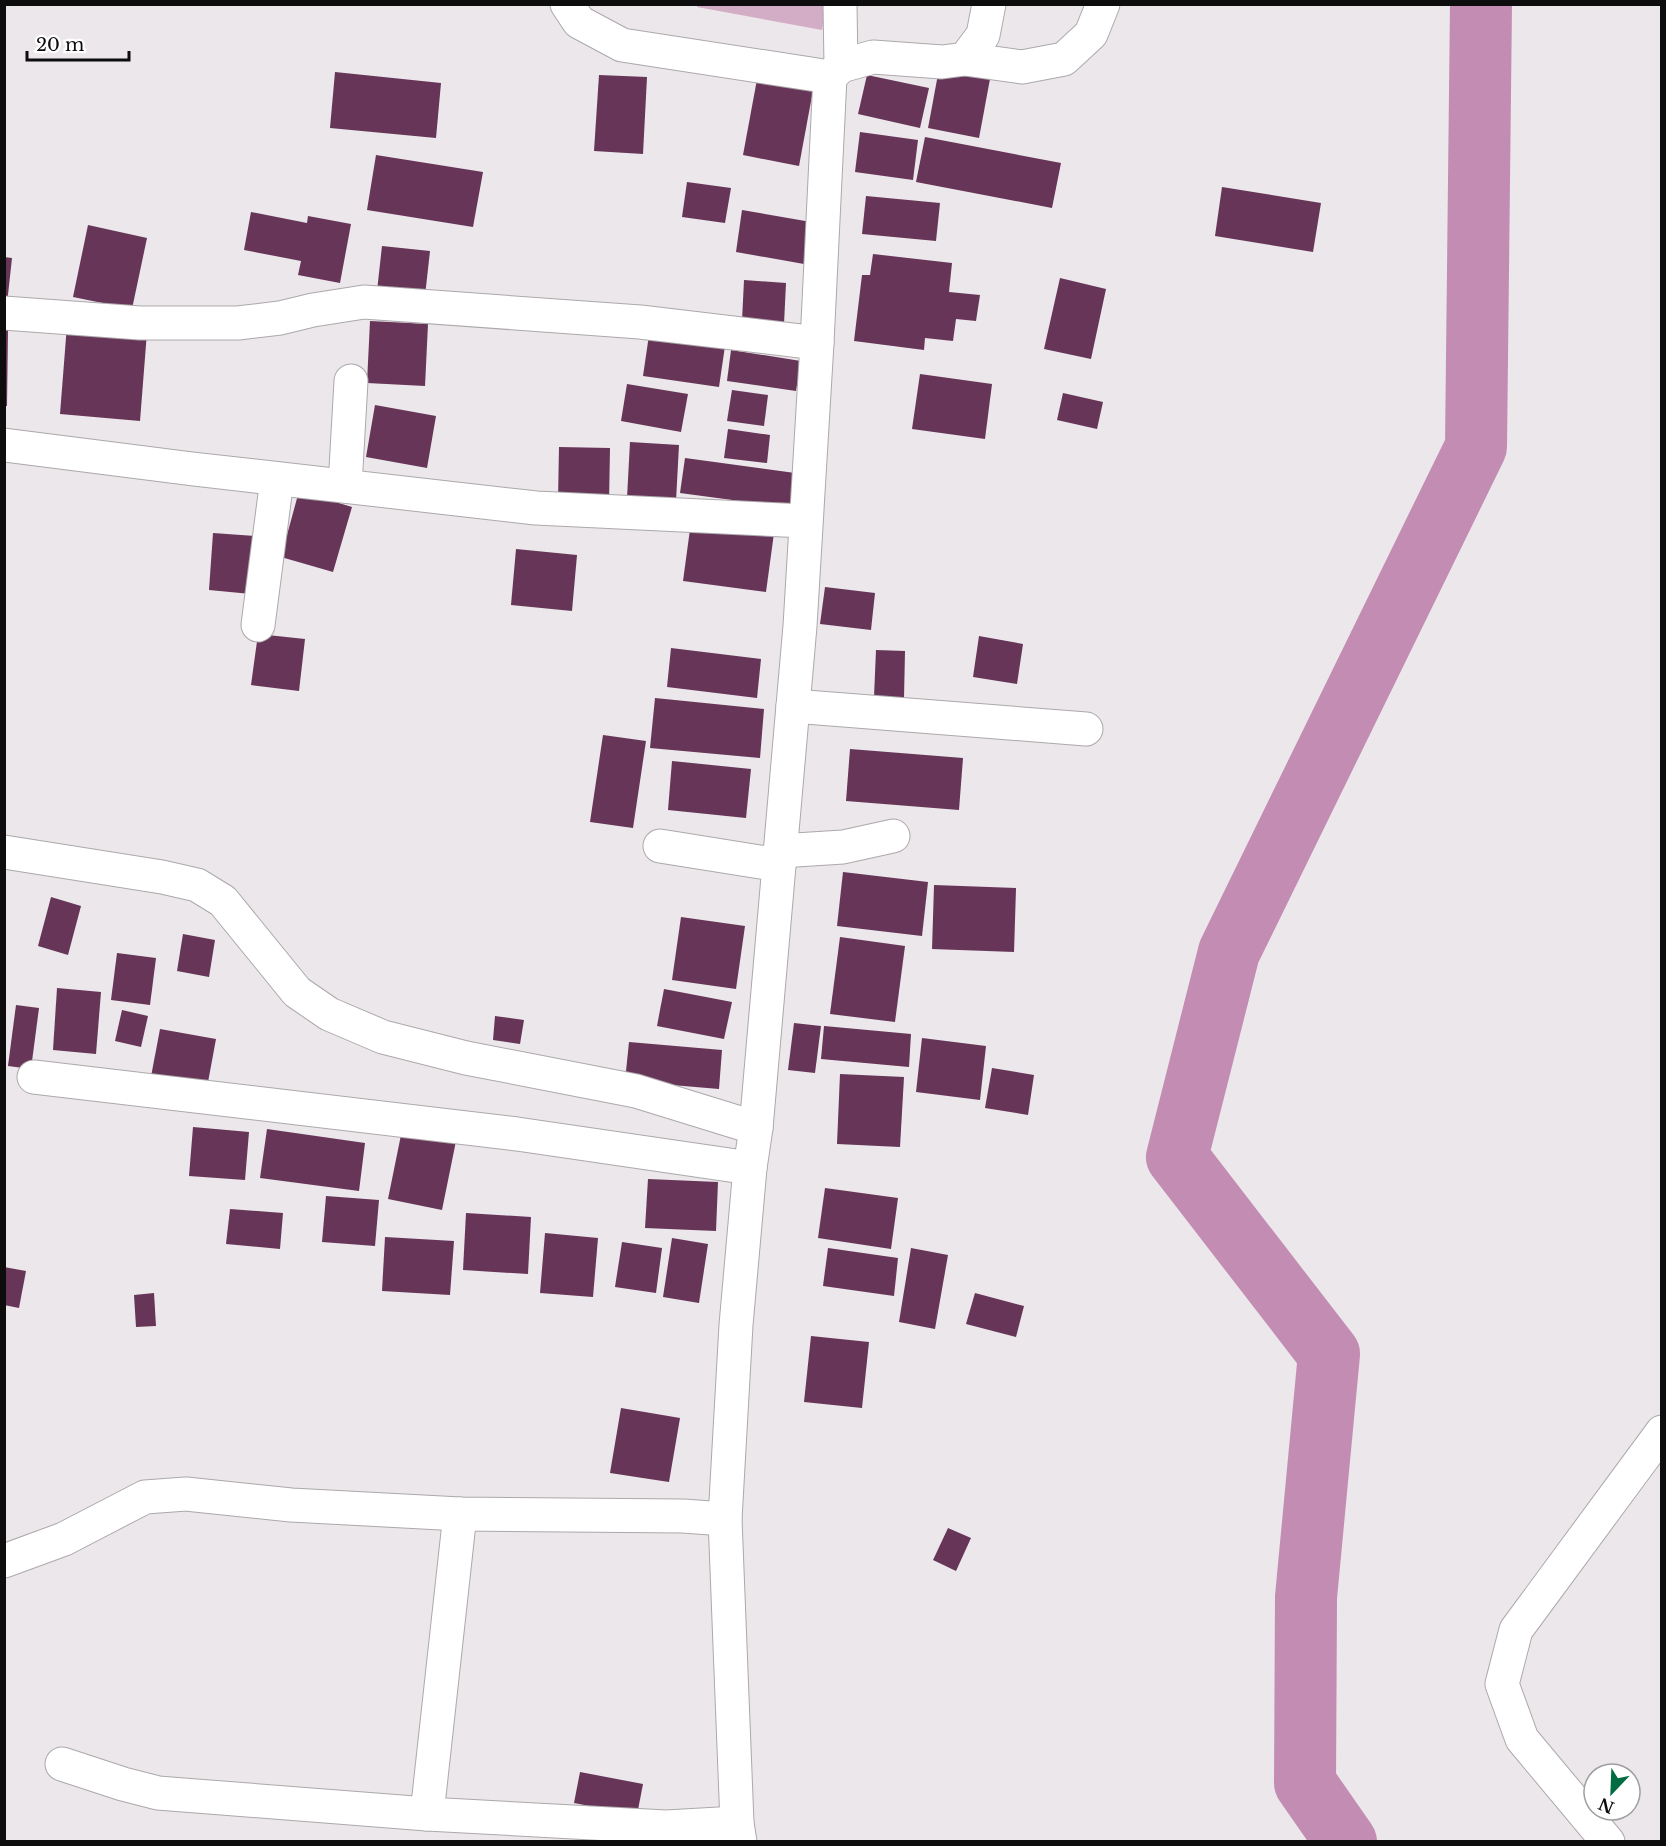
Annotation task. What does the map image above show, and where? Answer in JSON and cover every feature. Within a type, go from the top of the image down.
[{"type":"street","points":[[567,4],[579,22],[622,45],[835,72],[873,57],[942,62],[965,59],[1022,67],[1064,58],[1091,34],[1103,4]]},
{"type":"street","points":[[62,1764],[158,1793],[427,1814],[739,1832],[725,1520],[736,1324],[750,1168],[756,1128],[800,626],[840,4]]},
{"type":"street","points":[[965,59],[983,35],[989,4]]},
{"type":"street","points":[[4,313],[140,323],[238,322],[280,318],[364,302],[640,322],[817,343]]},
{"type":"street","points":[[345,486],[351,381]]},
{"type":"street","points":[[4,445],[536,508],[805,521]]},
{"type":"street","points":[[258,625],[277,479]]},
{"type":"street","points":[[793,706],[1086,729]]},
{"type":"street","points":[[660,846],[780,858],[893,836]]},
{"type":"street","points":[[4,852],[162,877],[197,885],[223,901],[297,992],[328,1014],[383,1037],[466,1058],[636,1091],[756,1128]]},
{"type":"street","points":[[34,1077],[517,1134],[750,1168]]},
{"type":"street","points":[[1608,1842],[1522,1739],[1502,1684],[1516,1630],[1662,1432]]},
{"type":"street","points":[[4,1561],[64,1539],[145,1497],[186,1494],[291,1505],[460,1514],[683,1516],[725,1520]]},
{"type":"street","points":[[427,1814],[460,1514]]},
{"type":"shaded area","points":[[698,4],[826,5],[822,30],[697,7]]},
{"type":"building","points":[[939,69],[990,79],[979,138],[928,128]]},
{"type":"building","points":[[335,72],[441,83],[436,138],[330,128]]},
{"type":"building","points":[[758,74],[814,85],[799,166],[743,155]]},
{"type":"building","points":[[599,75],[647,77],[643,154],[594,151]]},
{"type":"building","points":[[867,75],[929,88],[920,128],[858,114]]},
{"type":"building","points":[[860,132],[918,140],[913,180],[855,172]]},
{"type":"building","points":[[925,137],[1061,163],[1052,208],[916,182]]},
{"type":"building","points":[[376,155],[483,172],[473,227],[367,210]]},
{"type":"building","points":[[687,182],[731,188],[725,223],[682,217]]},
{"type":"building","points":[[1222,187],[1321,203],[1313,252],[1215,236]]},
{"type":"building","points":[[866,196],[940,203],[936,241],[862,234]]},
{"type":"building","points":[[742,210],[811,222],[804,264],[736,252]]},
{"type":"building","points":[[251,212],[307,223],[308,216],[351,224],[340,283],[298,275],[301,261],[244,250]]},
{"type":"building","points":[[88,225],[147,238],[132,309],[73,297]]},
{"type":"building","points":[[382,246],[430,251],[425,296],[377,291]]},
{"type":"building","points":[[873,254],[952,263],[949,292],[980,295],[976,321],[956,319],[953,341],[925,338],[924,350],[854,341],[862,275],[870,275]]},
{"type":"building","points":[[4,257],[12,258],[7,304],[4,304]]},
{"type":"building","points":[[1060,278],[1106,289],[1091,359],[1044,349]]},
{"type":"building","points":[[744,280],[786,283],[784,324],[742,321]]},
{"type":"building","points":[[370,321],[428,324],[425,386],[367,383]]},
{"type":"building","points":[[67,325],[147,332],[140,421],[60,414]]},
{"type":"building","points":[[4,330],[8,330],[7,406],[4,406]]},
{"type":"building","points":[[649,335],[725,346],[719,387],[643,376]]},
{"type":"building","points":[[731,350],[801,361],[796,391],[727,381]]},
{"type":"building","points":[[920,374],[992,384],[985,439],[912,429]]},
{"type":"building","points":[[627,384],[688,394],[681,432],[621,421]]},
{"type":"building","points":[[732,390],[768,395],[764,426],[727,421]]},
{"type":"building","points":[[1063,393],[1103,402],[1097,429],[1057,420]]},
{"type":"building","points":[[375,405],[436,416],[427,468],[366,457]]},
{"type":"building","points":[[728,429],[770,435],[767,463],[724,458]]},
{"type":"building","points":[[630,442],[679,445],[676,501],[627,498]]},
{"type":"building","points":[[559,447],[610,448],[609,503],[558,501]]},
{"type":"building","points":[[685,458],[795,473],[791,508],[680,493]]},
{"type":"building","points":[[299,491],[352,507],[333,572],[281,557]]},
{"type":"building","points":[[691,522],[774,533],[766,592],[683,581]]},
{"type":"building","points":[[213,533],[255,536],[251,594],[209,590]]},
{"type":"building","points":[[516,549],[577,555],[572,611],[511,605]]},
{"type":"building","points":[[825,587],[875,593],[871,630],[820,624]]},
{"type":"building","points":[[258,634],[305,639],[299,691],[251,685]]},
{"type":"building","points":[[979,636],[1023,644],[1017,684],[973,677]]},
{"type":"building","points":[[671,648],[761,659],[757,698],[667,687]]},
{"type":"building","points":[[876,650],[905,651],[904,698],[874,697]]},
{"type":"building","points":[[655,698],[764,709],[760,758],[650,748]]},
{"type":"building","points":[[603,735],[646,741],[633,828],[590,822]]},
{"type":"building","points":[[850,749],[963,758],[959,810],[846,801]]},
{"type":"building","points":[[672,761],[751,769],[746,818],[668,810]]},
{"type":"building","points":[[843,872],[928,882],[922,936],[837,926]]},
{"type":"building","points":[[934,885],[1016,888],[1014,952],[932,949]]},
{"type":"building","points":[[51,897],[81,906],[68,955],[38,946]]},
{"type":"building","points":[[681,917],[745,926],[736,989],[672,980]]},
{"type":"building","points":[[183,934],[215,940],[209,977],[177,971]]},
{"type":"building","points":[[840,937],[905,946],[895,1022],[830,1014]]},
{"type":"building","points":[[117,953],[156,958],[150,1005],[111,1000]]},
{"type":"building","points":[[57,988],[101,992],[96,1054],[53,1050]]},
{"type":"building","points":[[664,989],[732,1002],[724,1039],[657,1026]]},
{"type":"building","points":[[16,1005],[39,1008],[31,1069],[8,1066]]},
{"type":"building","points":[[122,1010],[148,1016],[141,1047],[115,1041]]},
{"type":"building","points":[[495,1016],[524,1020],[520,1044],[493,1040]]},
{"type":"building","points":[[794,1023],[821,1026],[815,1073],[788,1070]]},
{"type":"building","points":[[824,1026],[911,1034],[909,1067],[821,1059]]},
{"type":"building","points":[[160,1029],[216,1039],[206,1093],[150,1082]]},
{"type":"building","points":[[922,1038],[986,1046],[980,1100],[916,1092]]},
{"type":"building","points":[[629,1042],[722,1050],[719,1089],[625,1081]]},
{"type":"building","points":[[992,1068],[1034,1075],[1028,1115],[985,1108]]},
{"type":"building","points":[[840,1074],[904,1077],[900,1147],[837,1144]]},
{"type":"building","points":[[193,1127],[249,1132],[245,1180],[189,1176]]},
{"type":"building","points":[[267,1129],[365,1143],[359,1191],[260,1178]]},
{"type":"building","points":[[402,1130],[456,1141],[442,1210],[388,1199]]},
{"type":"building","points":[[648,1179],[718,1182],[716,1231],[645,1228]]},
{"type":"building","points":[[825,1188],[898,1198],[891,1249],[818,1238]]},
{"type":"building","points":[[326,1196],[379,1200],[375,1246],[322,1242]]},
{"type":"building","points":[[230,1209],[283,1213],[280,1249],[226,1244]]},
{"type":"building","points":[[466,1213],[531,1217],[528,1274],[463,1270]]},
{"type":"building","points":[[545,1233],[598,1238],[593,1297],[540,1293]]},
{"type":"building","points":[[385,1237],[454,1241],[450,1295],[382,1291]]},
{"type":"building","points":[[672,1238],[708,1244],[699,1303],[663,1297]]},
{"type":"building","points":[[622,1242],[662,1248],[656,1293],[615,1287]]},
{"type":"building","points":[[828,1248],[898,1258],[894,1296],[823,1286]]},
{"type":"building","points":[[911,1248],[948,1255],[935,1329],[899,1322]]},
{"type":"building","points":[[4,1267],[26,1271],[19,1308],[4,1305]]},
{"type":"building","points":[[154,1293],[156,1326],[136,1327],[134,1295]]},
{"type":"building","points":[[975,1293],[1024,1306],[1016,1337],[966,1324]]},
{"type":"building","points":[[811,1336],[869,1342],[862,1408],[804,1402]]},
{"type":"building","points":[[621,1408],[680,1418],[669,1482],[610,1473]]},
{"type":"building","points":[[948,1528],[971,1538],[956,1571],[933,1560]]},
{"type":"building","points":[[580,1772],[643,1784],[637,1815],[574,1803]]},
{"type":"waterway","points":[[1346,1842],[1305,1783],[1306,1597],[1329,1354],[1177,1157],[1229,952],[1476,447],[1481,4]]}]
